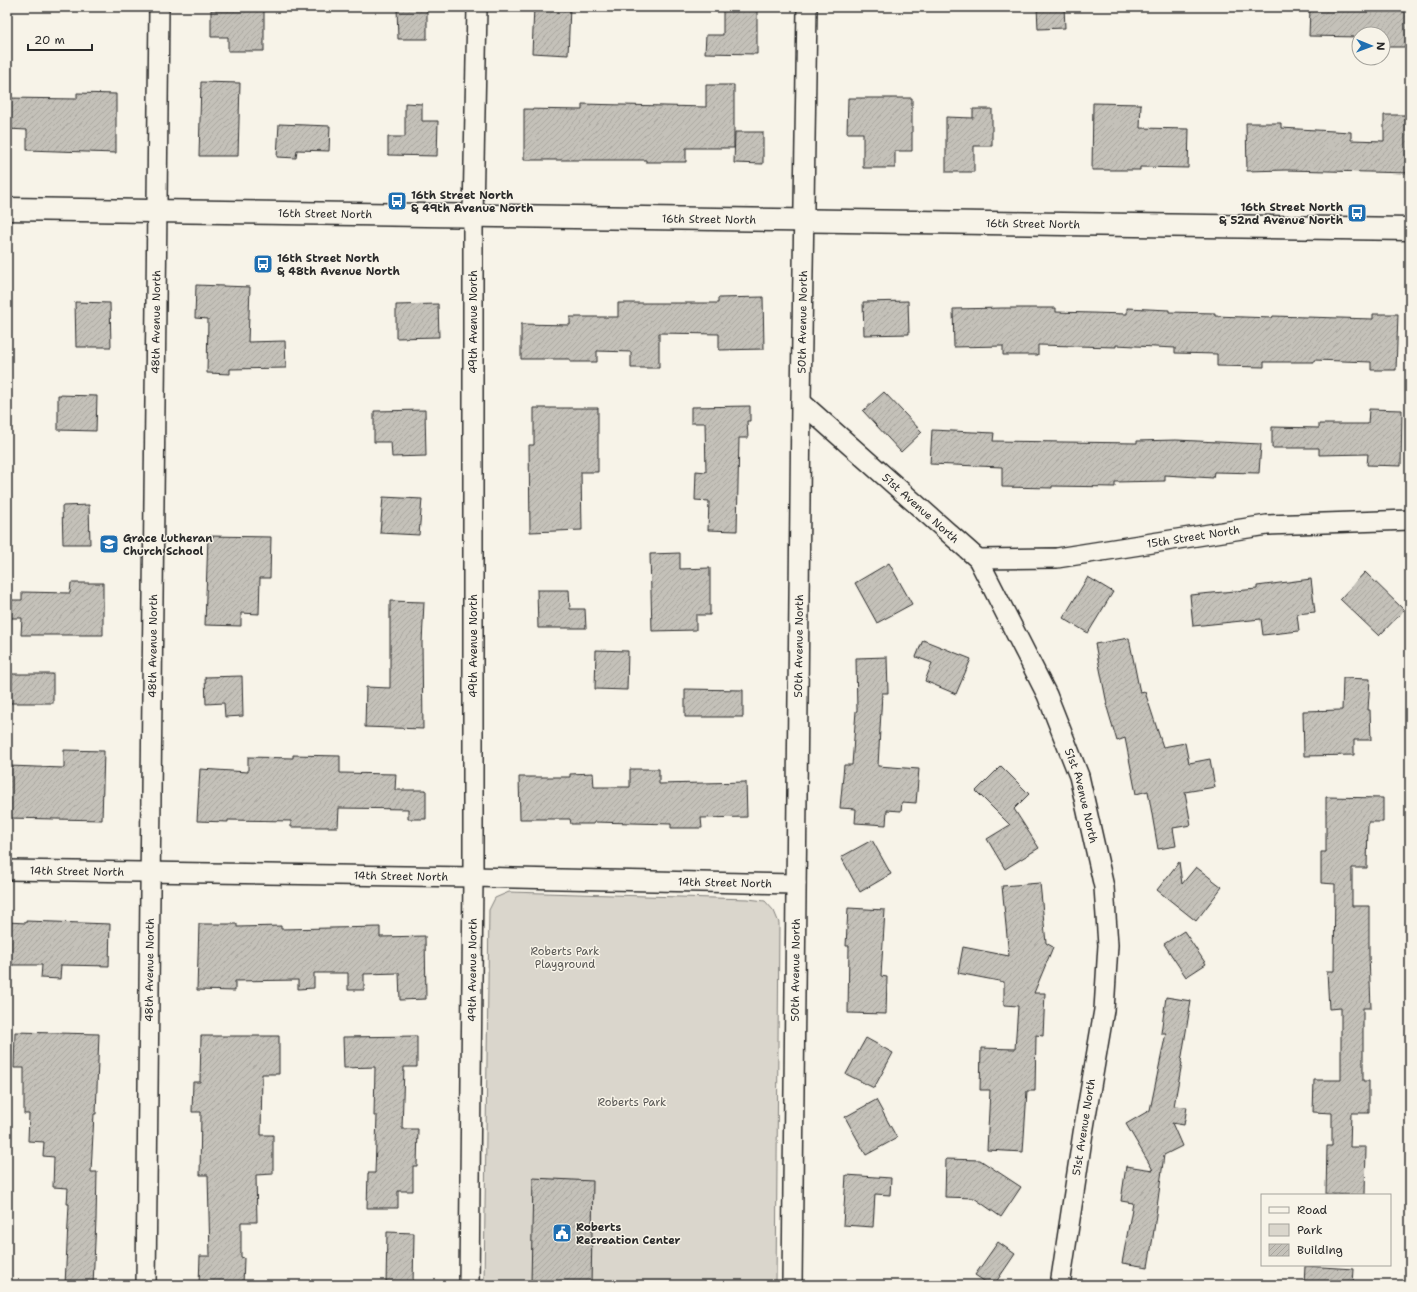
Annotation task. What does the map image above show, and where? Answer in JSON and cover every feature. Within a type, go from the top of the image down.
[{"type":"street","name":"48th Avenue North","points":[[146,1285],[149,872],[159,7]]},
{"type":"street","name":"49th Avenue North","points":[[468,1285],[473,877],[473,215],[477,7]]},
{"type":"street","name":"50th Avenue North","points":[[792,1285],[801,402],[807,7]]},
{"type":"street","name":"16th Street North","points":[[7,209],[1410,229]]},
{"type":"street","name":"51st Avenue North","points":[[801,402],[978,559],[1047,695],[1079,776],[1104,887],[1108,945],[1104,1010],[1083,1133],[1060,1285]]},
{"type":"street","name":"15th Street North","points":[[978,559],[1057,558],[1267,525],[1410,520]]},
{"type":"street","name":"14th Street North","points":[[7,870],[473,877],[796,884]]},
{"type":"green space","name":"Roberts Park","points":[[509,892],[748,899],[765,901],[774,911],[779,923],[776,1285],[484,1285],[489,910],[495,898]]},
{"type":"building","points":[[397,7],[427,7],[427,39],[398,39]]},
{"type":"building","points":[[534,7],[570,7],[568,55],[532,53]]},
{"type":"building","points":[[723,7],[757,7],[757,54],[705,53],[706,35],[723,35]]},
{"type":"building","points":[[1037,7],[1064,7],[1065,28],[1038,29]]},
{"type":"building","points":[[1310,7],[1410,7],[1410,47],[1391,47],[1391,26],[1351,26],[1351,37],[1309,36]]},
{"type":"building","points":[[211,10],[264,10],[264,51],[228,51],[228,37],[211,37]]},
{"type":"building","points":[[201,82],[240,83],[238,156],[199,156]]},
{"type":"building","points":[[706,85],[734,85],[734,148],[686,148],[686,162],[646,162],[646,160],[524,160],[524,109],[582,110],[582,104],[706,107]]},
{"type":"building","points":[[77,93],[116,94],[116,153],[27,150],[27,130],[7,129],[7,98],[77,99]]},
{"type":"building","points":[[848,98],[912,98],[912,151],[895,151],[895,168],[863,168],[863,133],[847,133]]},
{"type":"building","points":[[405,103],[422,104],[422,121],[438,121],[437,156],[388,155],[388,137],[405,137]]},
{"type":"building","points":[[1093,103],[1141,104],[1140,128],[1189,129],[1188,168],[1140,167],[1140,170],[1092,170]]},
{"type":"building","points":[[973,109],[992,109],[992,146],[974,146],[974,172],[946,172],[946,117],[973,118]]},
{"type":"building","points":[[1384,115],[1410,115],[1410,173],[1286,170],[1247,171],[1246,123],[1281,123],[1281,128],[1351,132],[1351,140],[1384,141]]},
{"type":"building","points":[[279,124],[330,126],[329,151],[297,150],[296,158],[277,157]]},
{"type":"building","points":[[735,132],[763,132],[763,164],[734,163]]},
{"type":"building","points":[[196,285],[250,287],[248,342],[285,341],[286,368],[230,369],[230,374],[207,373],[208,319],[195,318]]},
{"type":"building","points":[[763,297],[764,349],[719,350],[719,334],[659,333],[659,368],[631,368],[631,352],[597,351],[597,362],[570,362],[570,359],[521,359],[521,324],[570,325],[570,317],[618,317],[618,303],[718,303],[718,298]]},
{"type":"building","points":[[908,301],[909,334],[864,335],[863,302]]},
{"type":"building","points":[[75,302],[110,303],[111,347],[76,347]]},
{"type":"building","points":[[438,304],[439,337],[396,338],[396,305]]},
{"type":"building","points":[[1056,308],[1056,312],[1127,314],[1127,308],[1169,310],[1169,312],[1215,313],[1215,316],[1272,318],[1273,316],[1373,319],[1373,314],[1398,314],[1396,370],[1371,370],[1371,362],[1314,360],[1314,362],[1264,362],[1264,367],[1217,366],[1217,354],[1175,353],[1175,348],[1116,345],[1116,347],[1038,345],[1038,355],[1003,355],[1003,346],[954,347],[953,309]]},
{"type":"building","points":[[884,392],[922,432],[901,452],[863,411]]},
{"type":"building","points":[[58,395],[97,396],[96,431],[58,430]]},
{"type":"building","points":[[750,406],[750,421],[747,421],[748,438],[739,438],[737,531],[708,530],[709,501],[695,500],[696,471],[706,472],[705,423],[691,423],[691,407]]},
{"type":"building","points":[[534,408],[598,408],[598,472],[581,472],[582,530],[530,532],[529,445],[534,445]]},
{"type":"building","points":[[1369,409],[1402,410],[1401,466],[1367,465],[1368,454],[1319,455],[1319,448],[1272,448],[1272,427],[1319,428],[1319,424],[1368,424]]},
{"type":"building","points":[[425,410],[426,456],[392,457],[391,442],[374,442],[374,411]]},
{"type":"building","points":[[932,430],[994,433],[993,441],[1137,443],[1137,441],[1176,440],[1261,444],[1259,473],[1214,472],[1213,478],[1165,475],[1165,481],[1115,482],[1115,487],[1002,487],[1002,467],[930,464]]},
{"type":"building","points":[[383,497],[422,499],[419,535],[380,533]]},
{"type":"building","points":[[89,505],[90,544],[63,544],[62,506]]},
{"type":"building","points":[[208,536],[271,537],[270,578],[260,578],[259,614],[241,613],[241,626],[205,625]]},
{"type":"building","points":[[680,553],[680,569],[710,568],[710,615],[696,615],[696,630],[652,631],[650,554]]},
{"type":"building","points":[[889,563],[912,604],[877,623],[855,583]]},
{"type":"building","points":[[1365,572],[1404,610],[1379,636],[1340,599]]},
{"type":"building","points":[[1088,577],[1113,592],[1088,633],[1063,618]]},
{"type":"building","points":[[1311,579],[1315,612],[1297,614],[1299,631],[1263,635],[1261,619],[1193,626],[1190,595],[1257,589],[1257,586]]},
{"type":"building","points":[[71,583],[103,583],[103,635],[21,635],[22,618],[7,618],[7,600],[22,600],[22,592],[70,593]]},
{"type":"building","points":[[537,590],[569,590],[570,609],[585,609],[586,628],[538,628]]},
{"type":"building","points":[[390,601],[424,602],[422,643],[423,729],[365,727],[366,687],[390,688]]},
{"type":"building","points":[[1129,638],[1140,693],[1145,692],[1163,747],[1185,743],[1189,763],[1210,759],[1215,787],[1185,792],[1191,825],[1173,828],[1176,846],[1158,849],[1148,791],[1136,794],[1125,738],[1117,741],[1106,704],[1095,644]]},
{"type":"building","points":[[923,640],[971,659],[956,694],[925,681],[932,663],[916,657]]},
{"type":"building","points":[[596,650],[628,651],[627,690],[595,689]]},
{"type":"building","points":[[887,657],[888,693],[882,693],[878,766],[919,769],[916,803],[902,802],[901,811],[887,810],[886,825],[855,823],[856,809],[840,808],[844,765],[852,765],[857,711],[856,658]]},
{"type":"building","points":[[7,674],[53,674],[53,703],[7,703]]},
{"type":"building","points":[[242,676],[243,716],[225,717],[224,703],[206,704],[205,677]]},
{"type":"building","points":[[1343,678],[1370,679],[1368,710],[1370,710],[1371,740],[1354,740],[1354,755],[1304,756],[1303,711],[1342,710]]},
{"type":"building","points":[[685,689],[743,690],[743,717],[685,717]]},
{"type":"building","points":[[64,750],[104,751],[102,820],[8,818],[9,766],[64,768]]},
{"type":"building","points":[[293,755],[340,756],[340,773],[396,774],[395,790],[426,790],[426,819],[408,819],[408,809],[339,808],[338,827],[291,827],[291,821],[197,821],[200,769],[248,772],[248,757],[293,758]]},
{"type":"building","points":[[1001,766],[1029,794],[1014,809],[1039,848],[1005,869],[987,839],[1010,825],[976,791]]},
{"type":"building","points":[[630,769],[659,769],[659,784],[746,782],[747,817],[701,818],[702,828],[671,828],[671,824],[594,822],[594,824],[571,824],[570,819],[520,819],[519,777],[570,777],[570,774],[593,773],[594,787],[630,787]]},
{"type":"building","points":[[1326,797],[1383,798],[1383,822],[1368,822],[1367,868],[1352,868],[1352,906],[1369,906],[1371,1008],[1363,1008],[1363,1081],[1369,1081],[1369,1113],[1351,1113],[1350,1147],[1366,1147],[1365,1194],[1326,1194],[1327,1146],[1332,1146],[1332,1113],[1313,1112],[1314,1080],[1341,1080],[1341,1008],[1329,1009],[1327,971],[1334,971],[1335,884],[1321,883],[1321,852],[1326,852]]},
{"type":"building","points":[[872,840],[891,874],[860,892],[841,857]]},
{"type":"building","points":[[1179,862],[1182,884],[1196,867],[1222,887],[1196,921],[1157,890]]},
{"type":"building","points":[[1040,883],[1046,943],[1053,947],[1034,993],[1045,993],[1043,1036],[1036,1035],[1035,1091],[1027,1091],[1023,1152],[987,1150],[990,1090],[980,1090],[981,1048],[1015,1049],[1018,1006],[1004,1005],[1004,982],[958,973],[963,947],[1009,956],[1002,886]]},
{"type":"building","points":[[848,908],[885,910],[881,976],[887,977],[886,1014],[848,1013],[849,946],[846,946]]},
{"type":"building","points":[[26,921],[110,924],[109,966],[61,965],[60,979],[41,978],[42,965],[7,965],[7,922],[26,923]]},
{"type":"building","points":[[199,924],[237,924],[237,927],[281,926],[281,929],[380,927],[380,937],[425,936],[426,999],[400,1000],[399,973],[364,974],[364,990],[348,990],[348,973],[314,973],[314,988],[298,989],[298,980],[235,981],[235,991],[197,990]]},
{"type":"building","points":[[1184,931],[1206,964],[1186,977],[1164,944]]},
{"type":"building","points":[[1166,997],[1191,1001],[1174,1106],[1187,1107],[1184,1125],[1172,1123],[1182,1146],[1164,1155],[1148,1267],[1122,1263],[1133,1203],[1121,1201],[1126,1166],[1153,1170],[1126,1124],[1150,1110],[1166,1033],[1161,1033]]},
{"type":"building","points":[[15,1032],[99,1034],[96,1114],[94,1114],[91,1172],[97,1172],[93,1285],[65,1285],[69,1204],[67,1204],[68,1188],[53,1187],[54,1157],[43,1156],[44,1142],[28,1141],[29,1114],[24,1114],[24,1068],[14,1068]]},
{"type":"building","points":[[201,1036],[279,1036],[279,1074],[262,1074],[261,1135],[273,1135],[273,1174],[256,1175],[257,1222],[241,1222],[241,1257],[244,1258],[243,1285],[199,1285],[200,1256],[210,1256],[208,1175],[200,1175],[201,1112],[192,1112],[193,1082],[200,1082]]},
{"type":"building","points":[[417,1036],[417,1067],[404,1067],[402,1129],[418,1129],[417,1166],[413,1166],[413,1191],[398,1191],[398,1208],[367,1208],[368,1173],[375,1173],[377,1116],[374,1116],[375,1067],[344,1068],[343,1037]]},
{"type":"building","points":[[866,1038],[893,1053],[874,1088],[846,1074]]},
{"type":"building","points":[[876,1100],[897,1138],[866,1155],[845,1117]]},
{"type":"building","points":[[946,1159],[980,1160],[1021,1187],[1001,1217],[974,1198],[945,1197]]},
{"type":"building","points":[[846,1175],[891,1178],[890,1195],[875,1194],[873,1227],[843,1225]]},
{"type":"building","name":"Roberts Recreation Center","points":[[533,1178],[593,1181],[591,1285],[531,1285]]},
{"type":"building","points":[[387,1232],[414,1233],[413,1285],[386,1285]]},
{"type":"building","points":[[998,1242],[1015,1254],[994,1285],[990,1285],[975,1275]]},
{"type":"building","points":[[1305,1266],[1354,1269],[1353,1285],[1304,1285]]},
{"type":"place","name":"16th Street North & 49th Avenue North","points":[[397,201]]},
{"type":"place","name":"16th Street North & 52nd Avenue North","points":[[1357,213]]},
{"type":"place","name":"16th Street North & 48th Avenue North","points":[[263,264]]},
{"type":"place","name":"Grace Lutheran Church School","points":[[109,544]]},
{"type":"place","name":"Roberts Recreation Center","points":[[562,1233]]},
{"type":"park label","name":"Roberts Park Playground","points":[[565,957]]}]
